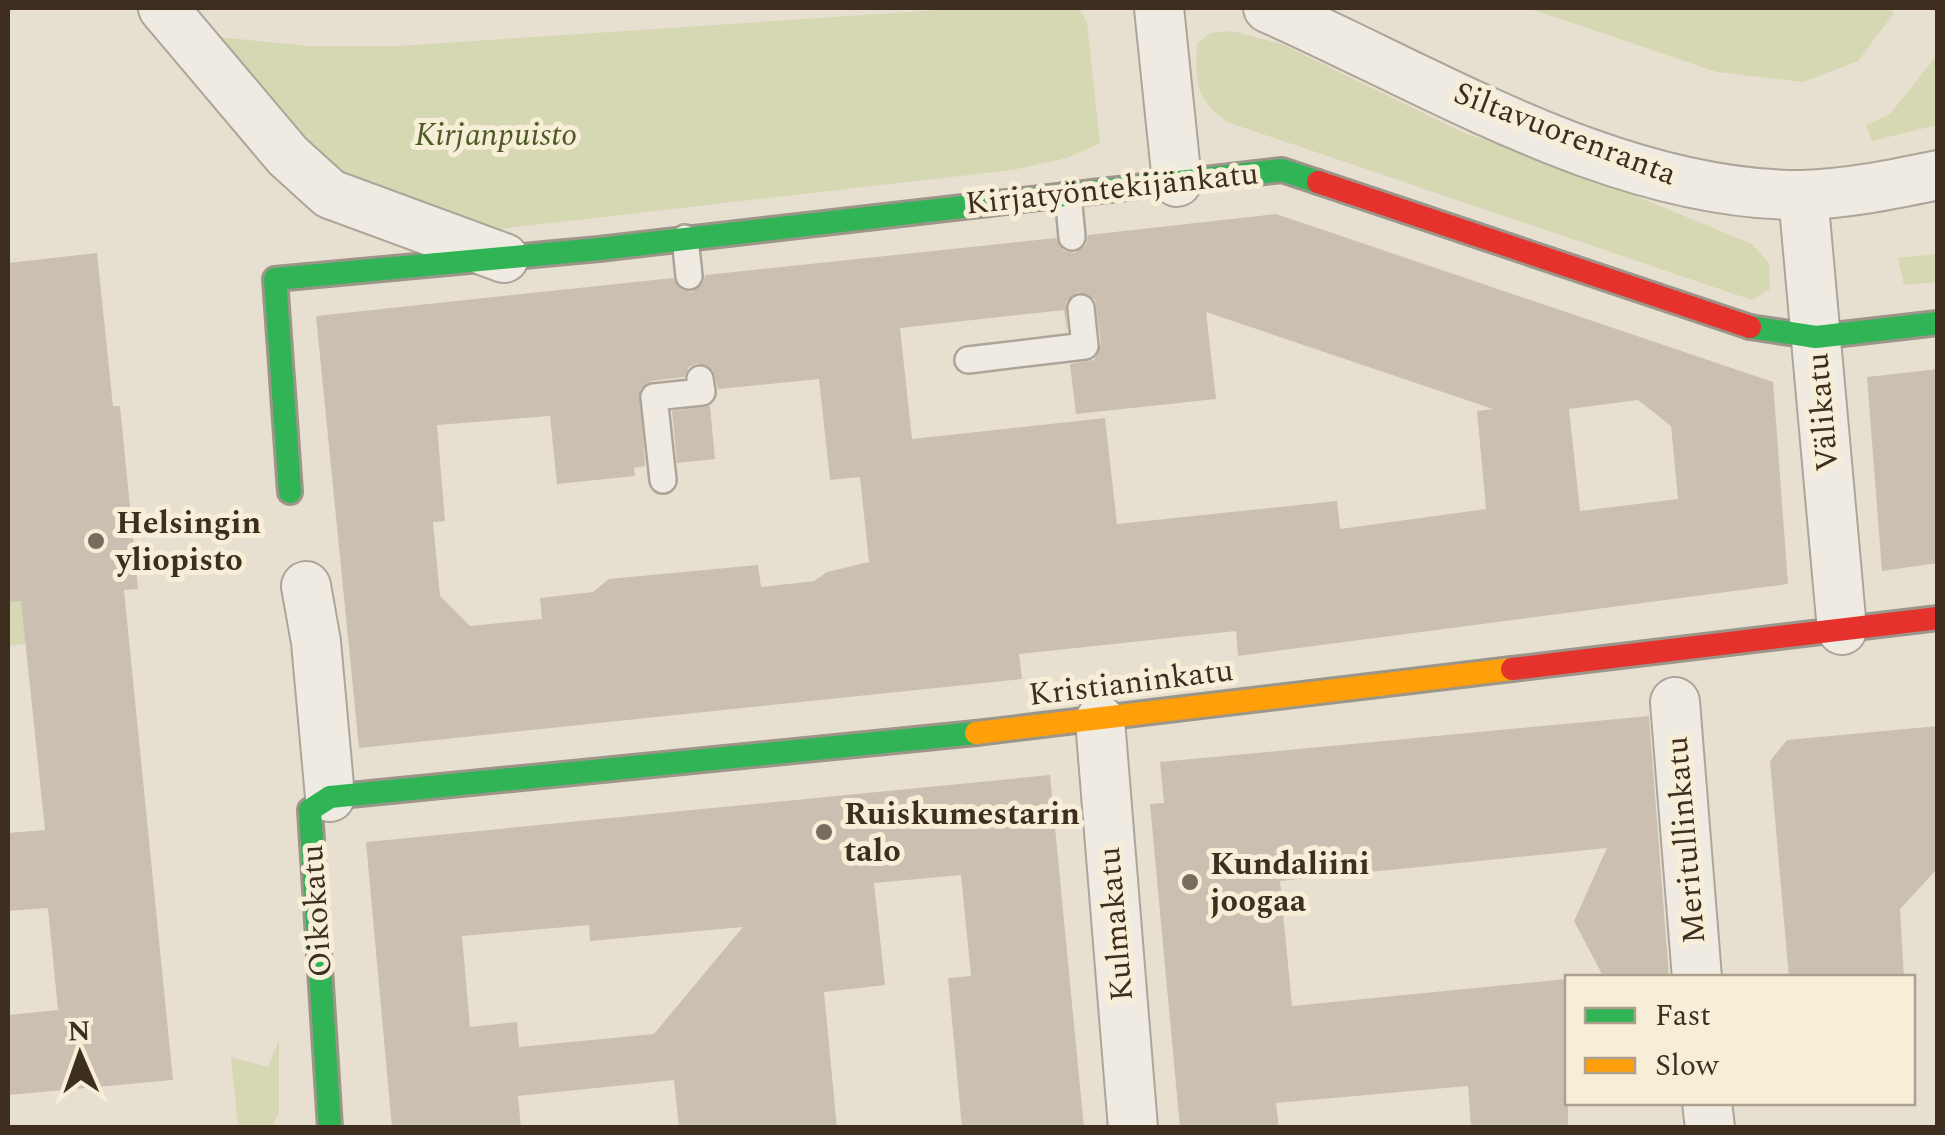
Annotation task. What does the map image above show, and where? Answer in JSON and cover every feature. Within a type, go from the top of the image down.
[{"type":"street","name":"Kirjatyöntekijänkatu","points":[[163,8],[288,156],[330,194],[504,258]]},
{"type":"street","points":[[1158,8],[1177,182]]},
{"type":"street","name":"Siltavuorenranta","points":[[1268,8],[1516,122],[1654,174],[1733,190],[1804,195],[1938,174]]},
{"type":"street","name":"Kirjatyöntekijänkatu","points":[[290,492],[275,279],[504,258],[1282,170],[1758,330],[1816,337],[1938,323]]},
{"type":"street","name":"Välikatu","points":[[1804,195],[1842,630]]},
{"type":"street","name":"Oikokatu","points":[[306,586],[316,642],[330,797],[310,810],[330,1128]]},
{"type":"street","name":"Kristianinkatu","points":[[330,797],[1100,720],[1938,618]]},
{"type":"street","name":"Meritullinkatu","points":[[1674,702],[1697,975]]},
{"type":"street","name":"Kulmakatu","points":[[1100,720],[1133,1128]]},
{"type":"lane","points":[[1068,194],[1072,237]]},
{"type":"lane","points":[[685,238],[689,276]]},
{"type":"lane","points":[[968,360],[1085,346],[1081,308]]},
{"type":"lane","points":[[663,480],[654,398],[702,392],[700,378]]},
{"type":"green space","name":"Kirjanpuisto","points":[[970,8],[1079,8],[1087,22],[1100,143],[1067,158],[1012,170],[482,231],[336,176],[208,36],[308,46],[398,46]]},
{"type":"green space","points":[[1528,8],[1888,8],[1894,13],[1858,61],[1803,82],[1717,72]]},
{"type":"green space","points":[[1232,31],[1282,44],[1462,132],[1597,180],[1752,244],[1769,263],[1770,289],[1752,300],[1227,122],[1203,97],[1196,69],[1197,44],[1210,33]]},
{"type":"green space","points":[[1937,55],[1937,125],[1872,141],[1866,125],[1890,114]]},
{"type":"green space","points":[[1937,254],[1937,282],[1904,285],[1898,258]]},
{"type":"green space","points":[[24,601],[26,644],[8,646],[8,602]]},
{"type":"green space","points":[[279,1040],[279,1112],[272,1127],[238,1127],[231,1057],[268,1067]]},
{"type":"building","points":[[1276,214],[1773,382],[1788,584],[1238,656],[1236,631],[1019,654],[1022,679],[359,748],[316,316],[673,278],[682,290],[692,292],[703,283],[705,275],[1056,238],[1064,251],[1074,253],[1086,245],[1088,235]],"holes":[[[1078,292],[1095,299],[1101,344],[1094,360],[1070,364],[1076,414],[1216,399],[1206,312],[1493,409],[1477,411],[1486,509],[1340,529],[1337,501],[1117,524],[1105,418],[912,439],[900,328],[1064,310],[1067,332],[1066,302]],[[698,363],[713,370],[718,389],[819,379],[830,480],[860,477],[869,562],[827,572],[814,581],[761,587],[758,565],[609,579],[593,592],[540,598],[542,619],[470,626],[440,596],[433,522],[445,521],[437,425],[550,416],[557,484],[635,476],[634,468],[645,466],[640,390],[651,381],[684,377],[689,367]],[[1638,400],[1671,426],[1678,499],[1580,511],[1569,409]]]},
{"type":"building","points":[[97,253],[113,406],[120,406],[138,589],[124,590],[173,1080],[8,1095],[8,1015],[58,1010],[48,908],[8,911],[8,833],[45,830],[21,601],[8,602],[8,263]]},
{"type":"building","points":[[1938,369],[1938,563],[1882,571],[1867,377]]},
{"type":"building","points":[[710,406],[715,459],[677,463],[672,411]]},
{"type":"building","points":[[1649,716],[1669,975],[1602,975],[1574,921],[1607,848],[1280,881],[1292,1006],[1565,979],[1568,1128],[1471,1128],[1468,1086],[1276,1103],[1279,1128],[1180,1128],[1150,804],[1164,803],[1160,762]]},
{"type":"building","points":[[1938,726],[1938,868],[1900,909],[1904,975],[1789,975],[1770,761],[1787,740]]},
{"type":"building","points":[[1050,775],[1084,1128],[962,1128],[948,978],[971,976],[961,875],[874,883],[885,985],[824,992],[837,1128],[679,1128],[674,1080],[518,1096],[521,1128],[392,1128],[366,842]],"holes":[[[589,925],[590,941],[743,927],[654,1034],[519,1047],[517,1022],[470,1027],[462,936]]]},
{"type":"traffic: fast","points":[[290,492],[275,279],[599,249],[1282,170],[1318,182]]},
{"type":"traffic: fast","points":[[1750,327],[1816,337],[1938,323]]},
{"type":"traffic: fast","points":[[330,1128],[310,810],[330,797],[976,733]]},
{"type":"traffic: slow","points":[[976,733],[1512,669]]},
{"type":"traffic: jam","points":[[1318,182],[1750,327]]},
{"type":"traffic: jam","points":[[1512,669],[1938,618]]},
{"type":"place","name":"Helsingin yliopisto","points":[[96,541]]},
{"type":"place","name":"Ruiskumestarin talo","points":[[824,832]]},
{"type":"place","name":"Kundaliini joogaa","points":[[1190,882]]}]
